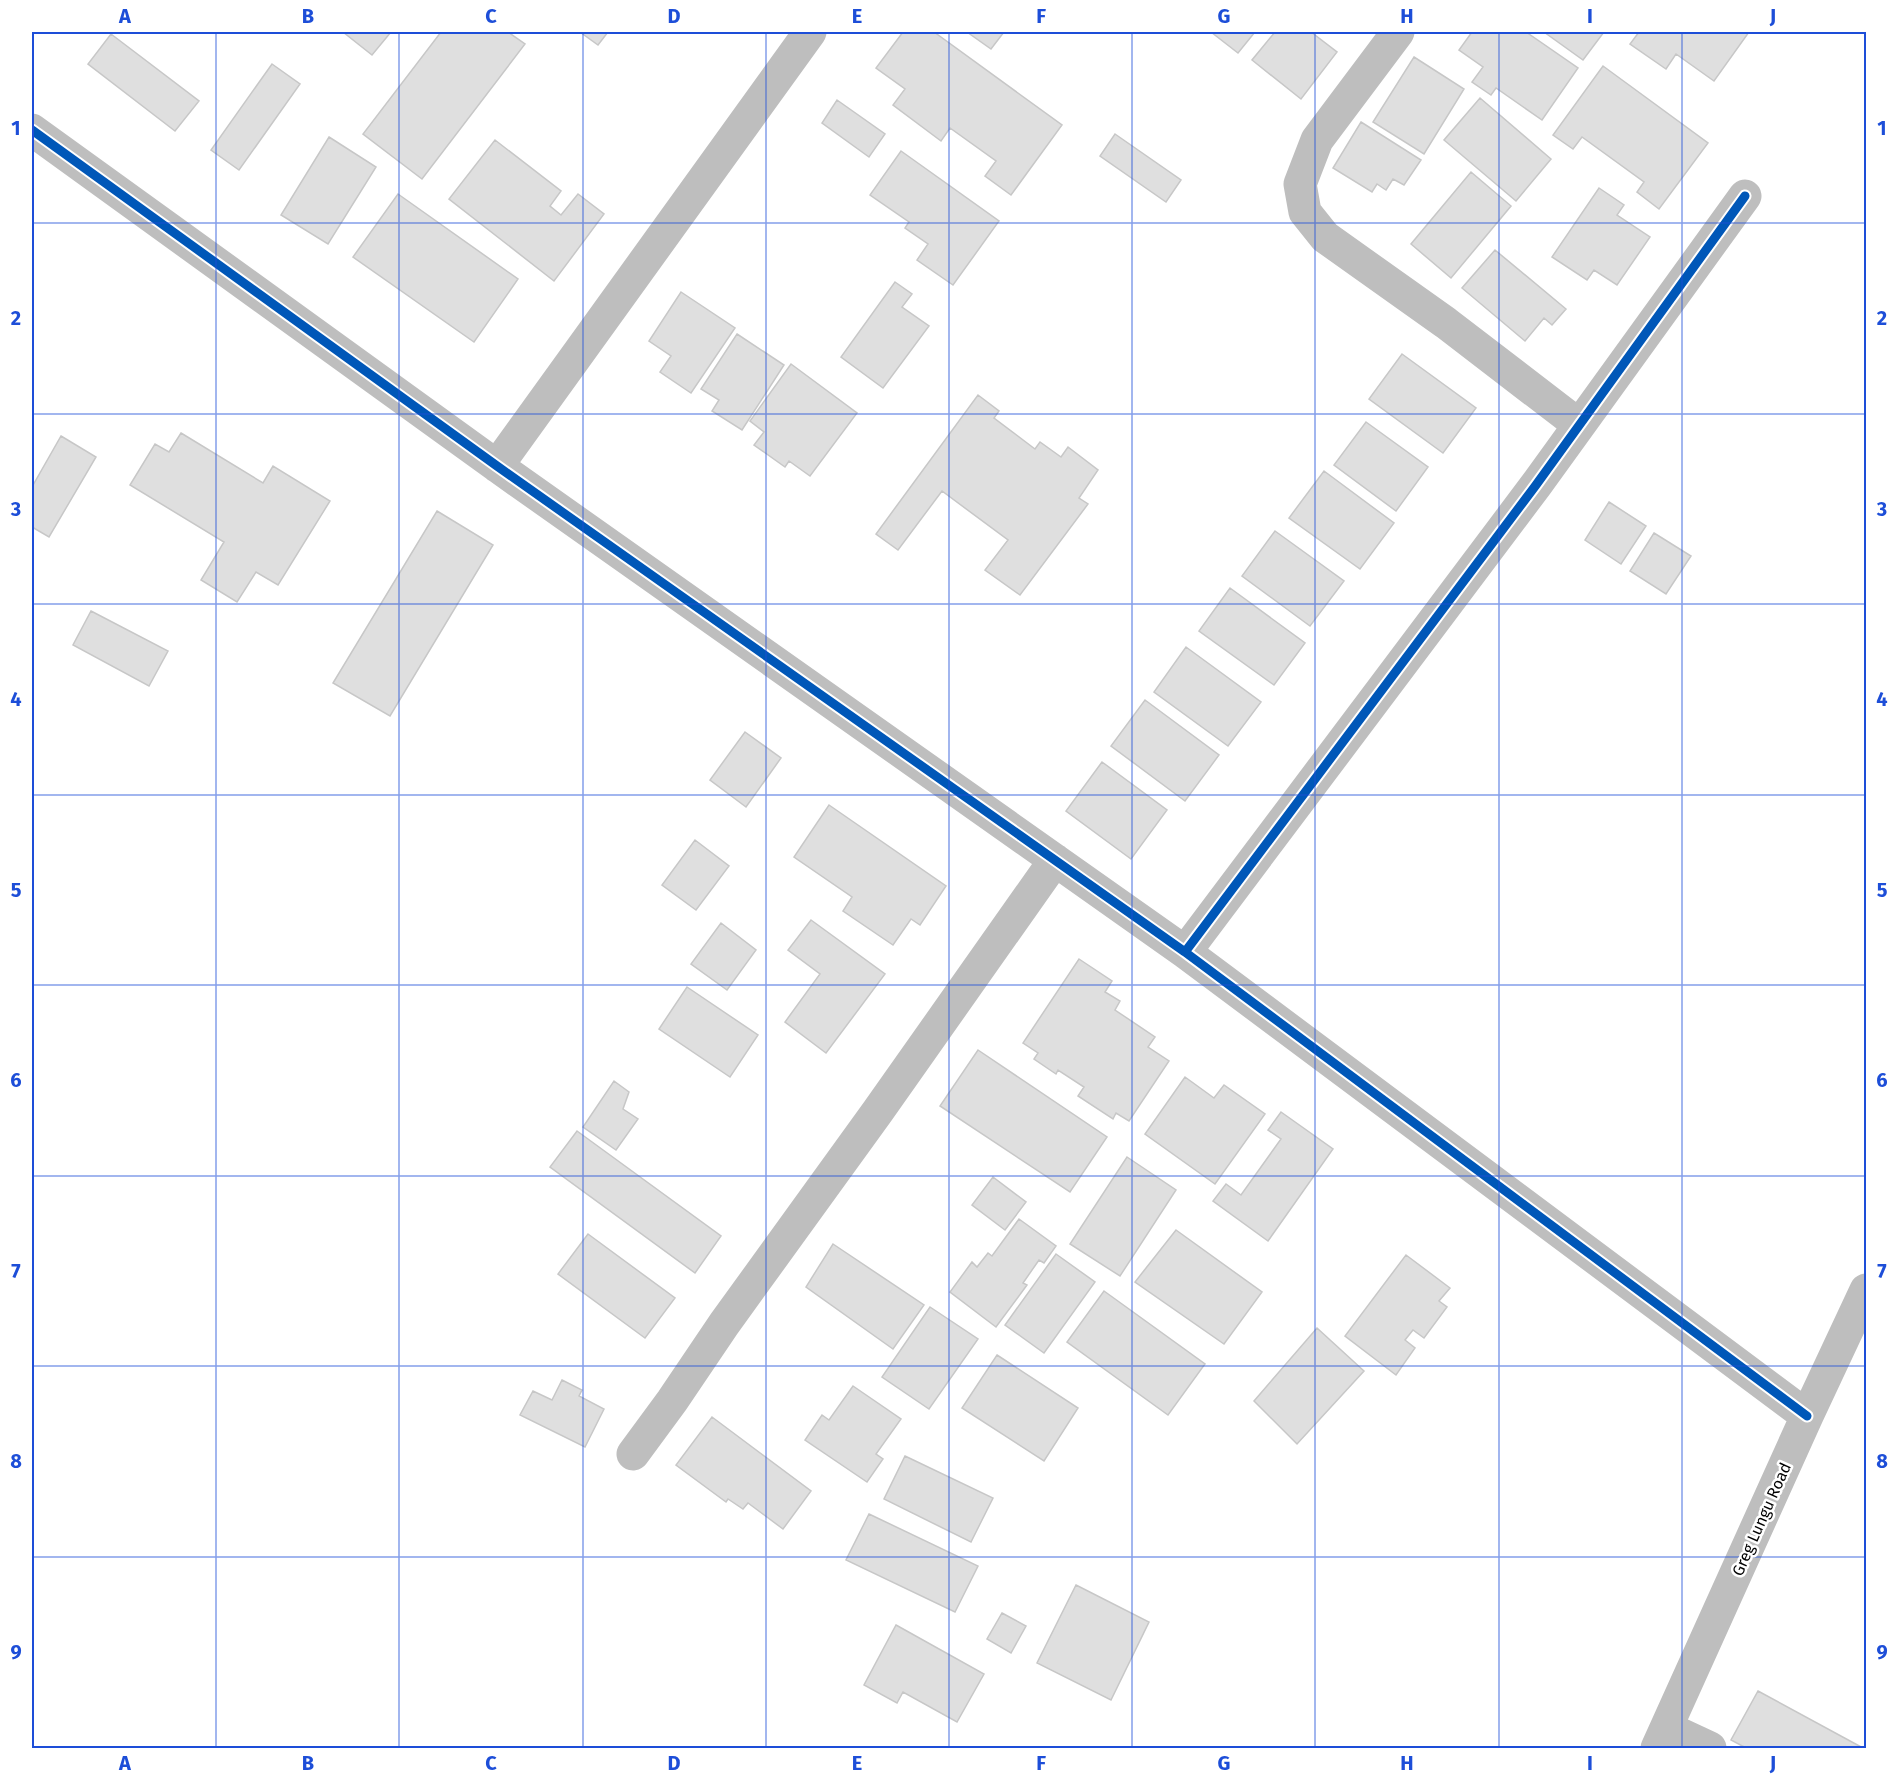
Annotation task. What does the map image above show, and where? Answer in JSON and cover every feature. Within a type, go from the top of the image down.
[{"type":"street","points":[[497,466],[810,32]]},
{"type":"street","points":[[1398,32],[1317,140],[1300,184],[1305,212],[1325,237],[1446,323],[1579,424]]},
{"type":"street","points":[[32,130],[497,466],[1185,952],[1807,1416]]},
{"type":"street","points":[[1185,952],[1579,424],[1745,196]]},
{"type":"street","points":[[633,1454],[1055,860]]},
{"type":"street","name":"Greg Lungu Road","points":[[1662,1738],[1866,1290]]},
{"type":"street","points":[[1662,1738],[1710,1749]]},
{"type":"building","points":[[343,32],[391,32],[372,55]]},
{"type":"building","points":[[441,32],[508,32],[525,44],[422,179],[363,134]]},
{"type":"building","points":[[580,32],[608,32],[598,45]]},
{"type":"building","points":[[903,32],[934,32],[1062,125],[1011,195],[985,176],[996,161],[950,128],[941,141],[893,105],[905,89],[876,68]]},
{"type":"building","points":[[967,32],[1004,32],[991,49]]},
{"type":"building","points":[[1211,32],[1255,32],[1238,53]]},
{"type":"building","points":[[1275,32],[1311,32],[1337,52],[1301,99],[1252,60]]},
{"type":"building","points":[[1472,32],[1526,32],[1578,68],[1542,120],[1496,88],[1491,95],[1472,82],[1483,67],[1459,50]]},
{"type":"building","points":[[1544,32],[1604,32],[1583,60]]},
{"type":"building","points":[[1639,32],[1749,32],[1714,81],[1676,54],[1666,69],[1630,44]]},
{"type":"building","points":[[111,34],[199,101],[175,131],[88,64]]},
{"type":"building","points":[[1414,57],[1464,89],[1424,154],[1373,122]]},
{"type":"building","points":[[272,64],[300,84],[239,170],[211,150]]},
{"type":"building","points":[[1603,66],[1708,143],[1659,209],[1637,192],[1644,182],[1582,137],[1573,149],[1553,135]]},
{"type":"building","points":[[1480,98],[1551,159],[1516,201],[1444,140]]},
{"type":"building","points":[[837,100],[885,134],[869,157],[822,123]]},
{"type":"building","points":[[1361,122],[1421,160],[1404,185],[1393,179],[1386,190],[1377,184],[1372,192],[1333,168]]},
{"type":"building","points":[[1115,134],[1181,180],[1166,202],[1100,156]]},
{"type":"building","points":[[329,137],[376,167],[328,244],[281,215]]},
{"type":"building","points":[[495,140],[561,191],[550,206],[561,215],[578,194],[604,214],[554,281],[449,199]]},
{"type":"building","points":[[901,151],[999,221],[953,285],[917,260],[928,244],[905,228],[909,222],[870,195]]},
{"type":"building","points":[[1471,172],[1511,206],[1451,278],[1411,244]]},
{"type":"building","points":[[1599,188],[1624,205],[1617,215],[1650,237],[1617,285],[1594,270],[1587,280],[1552,257]]},
{"type":"building","points":[[398,194],[518,279],[474,342],[353,257]]},
{"type":"building","points":[[1495,250],[1566,309],[1552,325],[1544,318],[1525,341],[1462,288]]},
{"type":"building","points":[[895,282],[912,294],[902,307],[929,326],[883,388],[841,357]]},
{"type":"building","points":[[681,292],[735,328],[691,393],[660,372],[671,356],[649,341]]},
{"type":"building","points":[[737,334],[784,365],[742,430],[712,411],[719,400],[701,389]]},
{"type":"building","points":[[1402,354],[1476,408],[1443,453],[1369,399]]},
{"type":"building","points":[[791,364],[857,413],[810,476],[789,461],[785,467],[754,445],[764,432],[750,421]]},
{"type":"building","points":[[978,395],[999,411],[994,418],[1035,449],[1040,442],[1061,457],[1068,447],[1098,470],[1079,498],[1088,504],[1020,595],[985,570],[1008,540],[942,491],[898,550],[876,534]]},
{"type":"building","points":[[1366,422],[1428,467],[1396,511],[1334,465]]},
{"type":"building","points":[[181,433],[263,483],[273,466],[330,501],[278,585],[256,572],[237,602],[201,580],[224,542],[130,485],[155,444],[169,452]]},
{"type":"building","points":[[61,436],[96,457],[49,537],[32,527],[32,487]]},
{"type":"building","points":[[1324,471],[1394,523],[1360,569],[1289,518]]},
{"type":"building","points":[[1609,502],[1646,526],[1621,564],[1585,540]]},
{"type":"building","points":[[437,511],[493,545],[390,716],[333,683]]},
{"type":"building","points":[[1275,531],[1344,581],[1310,626],[1242,576]]},
{"type":"building","points":[[1654,533],[1691,556],[1666,594],[1630,571]]},
{"type":"building","points":[[1230,588],[1305,643],[1274,685],[1199,631]]},
{"type":"building","points":[[91,611],[168,651],[149,686],[73,645]]},
{"type":"building","points":[[1186,647],[1261,702],[1228,746],[1154,692]]},
{"type":"building","points":[[1145,700],[1219,755],[1185,801],[1111,746]]},
{"type":"building","points":[[745,732],[781,758],[746,807],[710,780]]},
{"type":"building","points":[[1102,762],[1167,810],[1131,859],[1066,811]]},
{"type":"building","points":[[829,805],[946,886],[920,925],[911,919],[893,945],[843,911],[852,897],[794,857]]},
{"type":"building","points":[[695,840],[729,866],[696,910],[662,885]]},
{"type":"building","points":[[811,920],[885,974],[826,1053],[785,1022],[820,974],[788,950]]},
{"type":"building","points":[[721,923],[756,950],[727,990],[691,964]]},
{"type":"building","points":[[1079,959],[1112,981],[1105,992],[1120,1001],[1115,1010],[1155,1037],[1148,1047],[1169,1061],[1129,1121],[1116,1113],[1113,1119],[1078,1096],[1084,1087],[1058,1070],[1056,1074],[1034,1059],[1038,1053],[1023,1043]]},
{"type":"building","points":[[687,987],[758,1035],[730,1077],[659,1029]]},
{"type":"building","points":[[978,1050],[1107,1137],[1070,1192],[940,1106]]},
{"type":"building","points":[[1185,1077],[1214,1098],[1224,1085],[1265,1114],[1215,1184],[1145,1134]]},
{"type":"building","points":[[614,1081],[629,1092],[623,1109],[638,1119],[616,1150],[583,1127]]},
{"type":"building","points":[[1281,1112],[1333,1149],[1268,1241],[1213,1201],[1226,1184],[1241,1195],[1281,1139],[1268,1130]]},
{"type":"building","points":[[577,1131],[721,1236],[695,1273],[550,1167]]},
{"type":"building","points":[[1127,1157],[1176,1190],[1120,1276],[1070,1244]]},
{"type":"building","points":[[993,1177],[1026,1202],[1005,1230],[972,1205]]},
{"type":"building","points":[[1019,1219],[1056,1246],[1044,1263],[1039,1260],[1023,1283],[1027,1285],[996,1327],[950,1292],[972,1262],[977,1267],[988,1253],[992,1256]]},
{"type":"building","points":[[1176,1230],[1262,1292],[1224,1344],[1135,1282]]},
{"type":"building","points":[[588,1234],[675,1298],[645,1338],[558,1274]]},
{"type":"building","points":[[833,1244],[924,1305],[893,1349],[806,1287]]},
{"type":"building","points":[[1056,1254],[1095,1282],[1044,1353],[1005,1325]]},
{"type":"building","points":[[1406,1255],[1450,1288],[1439,1301],[1447,1307],[1424,1338],[1413,1330],[1405,1340],[1415,1348],[1396,1375],[1345,1336]]},
{"type":"building","points":[[1104,1291],[1205,1364],[1168,1415],[1067,1342]]},
{"type":"building","points":[[930,1307],[978,1339],[929,1409],[882,1377]]},
{"type":"building","points":[[1317,1328],[1364,1371],[1297,1444],[1254,1401]]},
{"type":"building","points":[[997,1355],[1078,1408],[1044,1461],[962,1408]]},
{"type":"building","points":[[562,1380],[582,1390],[579,1396],[604,1409],[585,1447],[520,1415],[533,1391],[552,1400]]},
{"type":"building","points":[[853,1386],[901,1419],[876,1454],[883,1459],[867,1482],[805,1440],[822,1415],[829,1420]]},
{"type":"building","points":[[712,1417],[811,1491],[783,1529],[748,1503],[743,1509],[728,1499],[726,1502],[676,1465]]},
{"type":"building","points":[[905,1456],[993,1498],[971,1542],[884,1499]]},
{"type":"building","points":[[869,1514],[978,1566],[955,1612],[846,1560]]},
{"type":"building","points":[[1076,1585],[1149,1622],[1111,1700],[1037,1663]]},
{"type":"building","points":[[1002,1613],[1026,1626],[1011,1653],[987,1639]]},
{"type":"building","points":[[896,1625],[984,1674],[957,1722],[903,1692],[897,1703],[864,1685]]},
{"type":"building","points":[[1758,1691],[1863,1748],[1746,1748],[1731,1740]]},
{"type":"cycle path","points":[[32,130],[497,466],[1185,952],[1807,1416]]},
{"type":"cycle path","points":[[1185,952],[1536,485],[1745,196]]}]
